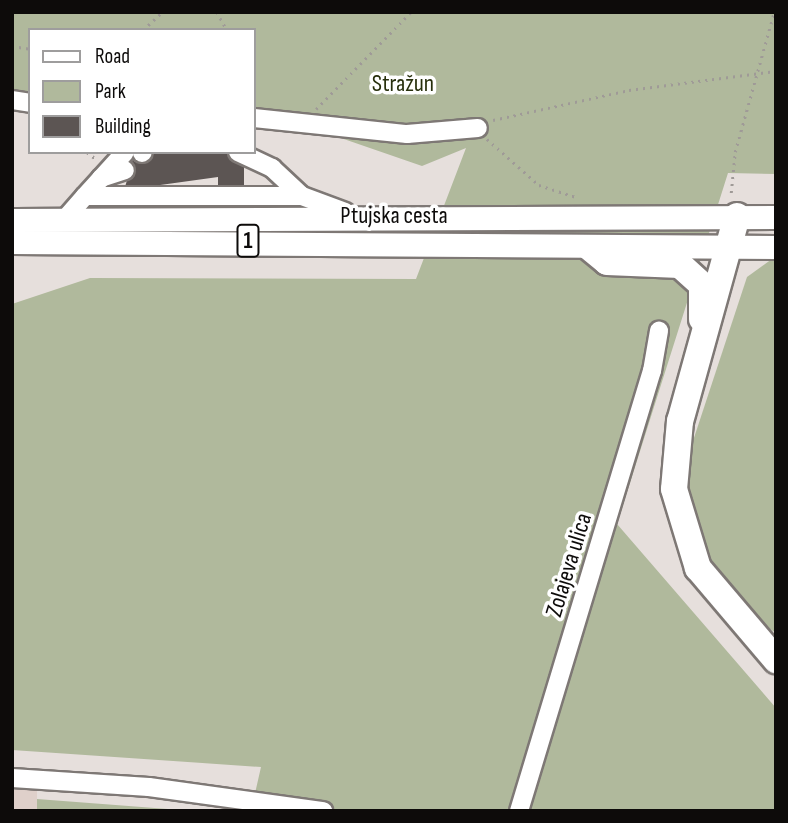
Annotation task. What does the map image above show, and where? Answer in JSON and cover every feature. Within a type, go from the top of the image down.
[{"type":"highway","points":[[734,201],[732,247],[680,421],[674,489],[687,546],[733,613],[776,660]]},
{"type":"highway","points":[[590,248],[607,262],[660,261],[693,274],[702,285],[699,352]]},
{"type":"highway","points":[[733,613],[776,639]]},
{"type":"main road","name":"Ptujska cesta","points":[[12,220],[386,221],[734,201],[776,217]]},
{"type":"main road","name":"Ptujska cesta","points":[[12,242],[590,248],[776,247]]},
{"type":"street","points":[[256,118],[407,134],[470,127]]},
{"type":"street","points":[[242,154],[272,168],[302,196]]},
{"type":"street","points":[[65,219],[101,177],[125,161]]},
{"type":"street","points":[[85,196],[302,196],[386,221]]},
{"type":"street","name":"Zolajeva ulica","points":[[519,811],[648,384],[659,331]]},
{"type":"street","points":[[12,778],[149,787],[323,811]]},
{"type":"path","points":[[145,28],[162,12]]},
{"type":"path","points":[[217,12],[226,28]]},
{"type":"path","points":[[308,124],[323,97],[411,12]]},
{"type":"path","points":[[734,201],[755,75],[774,12]]},
{"type":"path","points":[[470,127],[629,90],[776,71]]},
{"type":"path","points":[[470,127],[540,185],[585,199]]},
{"type":"shaded area","points":[[12,790],[37,790],[37,811],[12,811]]},
{"type":"green space","name":"Stražun","points":[[12,12],[776,12],[776,174],[728,173],[617,524],[776,708],[776,811],[251,811],[261,767],[12,750],[12,304],[90,278],[416,279],[466,148],[422,166],[256,109],[256,28],[28,28],[28,94],[12,92]]},
{"type":"green space","points":[[776,256],[776,633],[741,609],[709,566],[685,486],[689,453],[747,277]]},
{"type":"green space","points":[[37,799],[194,811],[37,811]]},
{"type":"building","points":[[130,154],[244,154],[244,194],[218,194],[218,177],[124,190],[129,174],[120,166]]}]
